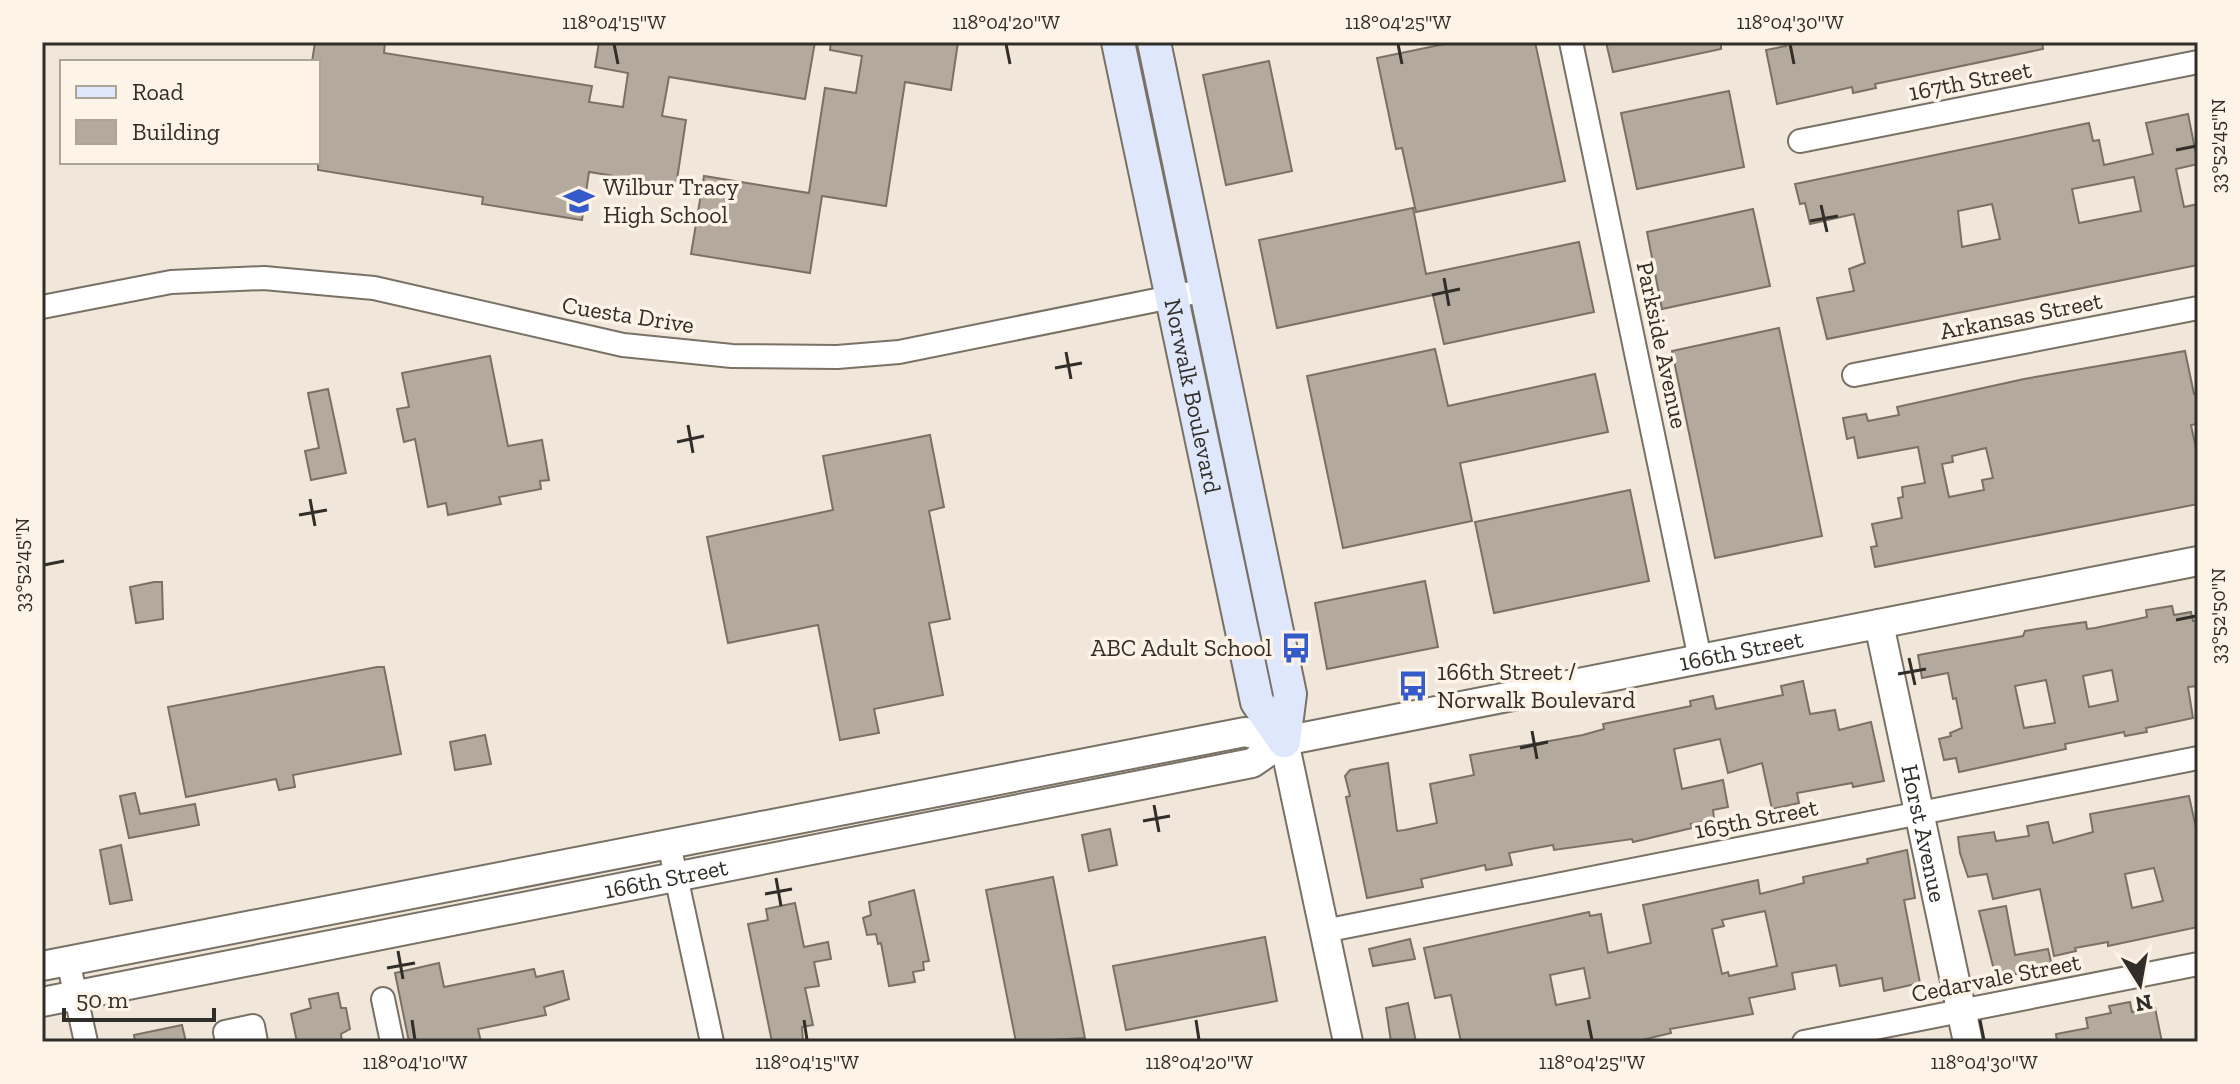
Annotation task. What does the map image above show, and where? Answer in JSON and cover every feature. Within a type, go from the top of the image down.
[{"type":"main road","name":"Norwalk Boulevard","points":[[1118,42],[1257,702],[1284,741]]},
{"type":"main road","name":"Norwalk Boulevard","points":[[1154,42],[1290,694],[1284,741]]},
{"type":"street","name":"Parkside Avenue","points":[[1571,42],[1700,659]]},
{"type":"street","name":"167th Street","points":[[1800,141],[2198,62]]},
{"type":"street","name":"Cuesta Drive","points":[[42,307],[171,282],[264,278],[374,288],[623,345],[732,356],[837,357],[899,352],[1206,290]]},
{"type":"street","name":"Arkansas Street","points":[[1854,375],[2198,308]]},
{"type":"street","name":"166th Street","points":[[42,1002],[1252,763],[1284,741],[2198,561]]},
{"type":"street","name":"Horst Avenue","points":[[1879,624],[1968,1042]]},
{"type":"street","name":"166th Street","points":[[55,964],[1245,732],[1284,741]]},
{"type":"street","name":"Norwalk Boulevard","points":[[1284,741],[1348,1042]]},
{"type":"street","name":"165th Street","points":[[1324,931],[2198,758]]},
{"type":"street","points":[[669,844],[712,1042]]},
{"type":"street","points":[[55,964],[76,995],[86,1042]]},
{"type":"street","name":"Cedarvale Street","points":[[1804,1042],[2198,964]]},
{"type":"street","points":[[383,999],[392,1042]]},
{"type":"street","points":[[227,1042],[225,1032],[253,1026],[256,1042]]},
{"type":"building","points":[[315,42],[385,42],[384,53],[592,86],[589,102],[623,107],[628,73],[595,67],[599,42],[815,42],[805,99],[669,77],[662,116],[686,120],[676,186],[589,172],[582,220],[482,204],[483,197],[318,170],[320,60],[312,60]]},
{"type":"building","points":[[831,42],[958,42],[951,90],[905,82],[886,206],[822,196],[810,273],[691,254],[704,176],[809,193],[825,88],[856,93],[862,56],[830,50]]},
{"type":"building","points":[[1454,42],[1535,42],[1565,181],[1416,212],[1402,148],[1396,149],[1377,58]]},
{"type":"building","points":[[1606,42],[1721,42],[1721,49],[1613,72]]},
{"type":"building","points":[[1785,42],[2042,42],[2043,49],[1875,84],[1876,88],[1853,93],[1852,87],[1777,104],[1766,50],[1786,46]]},
{"type":"building","points":[[1269,61],[1292,171],[1226,185],[1203,75]]},
{"type":"building","points":[[1729,91],[1744,167],[1637,189],[1621,113]]},
{"type":"building","points":[[2188,114],[2198,164],[2176,169],[2184,207],[2198,204],[2198,265],[1827,339],[1817,298],[1854,291],[1849,269],[1865,263],[1854,214],[1810,224],[1805,203],[1800,204],[1795,184],[2089,123],[2093,141],[2099,140],[2104,165],[2153,154],[2146,123]],"holes":[[[2134,177],[2141,211],[2079,223],[2072,189]],[[1992,204],[2000,239],[1962,247],[1958,211]]]},
{"type":"building","points":[[1413,208],[1426,274],[1579,242],[1594,312],[1444,344],[1433,295],[1277,328],[1259,240]]},
{"type":"building","points":[[1753,209],[1770,286],[1662,309],[1647,232]]},
{"type":"building","points":[[1779,328],[1822,536],[1715,558],[1672,351]]},
{"type":"building","points":[[1435,349],[1448,406],[1595,374],[1608,432],[1460,463],[1472,521],[1343,548],[1307,376]]},
{"type":"building","points":[[2185,351],[2194,394],[2198,393],[2198,424],[2191,425],[2198,458],[2198,504],[1875,567],[1871,547],[1877,546],[1872,524],[1902,518],[1898,498],[1903,497],[1902,487],[1925,483],[1918,447],[1858,458],[1854,437],[1847,439],[1843,418],[1866,414],[1868,421],[1899,415],[1897,407],[2024,379]],"holes":[[[1986,448],[1993,478],[1982,480],[1984,490],[1949,497],[1942,464],[1953,462],[1952,456]]]},
{"type":"building","points":[[490,356],[508,446],[542,440],[549,480],[540,481],[541,489],[499,497],[501,504],[448,515],[446,503],[428,507],[415,439],[404,442],[397,409],[409,407],[402,373]]},
{"type":"building","points":[[328,389],[346,473],[311,480],[305,451],[319,448],[308,393]]},
{"type":"building","points":[[930,435],[944,507],[929,511],[950,619],[929,623],[943,695],[874,709],[879,733],[840,740],[818,625],[728,643],[707,537],[833,510],[823,456]]},
{"type":"building","points":[[1630,490],[1649,581],[1494,613],[1475,522]]},
{"type":"building","points":[[1425,581],[1438,647],[1327,669],[1315,603]]},
{"type":"building","points":[[162,582],[163,619],[136,623],[130,587]]},
{"type":"building","points":[[2172,606],[2174,615],[2191,612],[2193,621],[2198,620],[2198,686],[2188,687],[2193,718],[2146,728],[2147,732],[2125,736],[2124,732],[2065,744],[2066,749],[1959,772],[1956,758],[1944,760],[1939,739],[1951,736],[1950,733],[1962,728],[1956,698],[1953,699],[1948,673],[1922,678],[1918,655],[2023,636],[2025,631],[2043,628],[2086,622],[2087,629],[2095,628],[2147,617],[2146,610]],"holes":[[[2112,670],[2118,701],[2089,707],[2083,676]],[[2046,680],[2055,723],[2024,728],[2015,686]]]},
{"type":"building","points":[[384,667],[401,754],[293,775],[295,787],[279,790],[276,779],[186,797],[168,707]]},
{"type":"building","points":[[1803,681],[1810,714],[1835,710],[1839,730],[1871,722],[1884,781],[1797,793],[1799,803],[1772,809],[1762,763],[1728,773],[1720,739],[1674,749],[1682,789],[1723,780],[1728,807],[1713,810],[1714,818],[1711,820],[1691,824],[1692,828],[1633,842],[1632,839],[1554,850],[1553,845],[1509,853],[1512,865],[1486,870],[1485,865],[1421,879],[1423,887],[1367,898],[1346,797],[1350,796],[1345,776],[1350,770],[1388,763],[1397,831],[1405,830],[1437,823],[1430,784],[1474,775],[1470,755],[1583,735],[1604,729],[1603,724],[1691,706],[1690,701],[1713,696],[1716,709],[1783,695],[1781,686]]},
{"type":"building","points":[[485,735],[491,764],[455,770],[450,742]]},
{"type":"building","points":[[135,793],[140,814],[195,804],[199,825],[129,838],[120,796]]},
{"type":"building","points":[[2189,796],[2198,837],[2198,927],[2108,946],[2108,942],[2075,948],[2076,951],[2054,956],[2040,889],[1993,899],[1987,874],[1968,877],[1958,837],[1994,832],[1996,841],[2029,836],[2027,826],[2048,822],[2053,843],[2093,832],[2090,814]],"holes":[[[2154,868],[2163,901],[2132,908],[2125,874]]]},
{"type":"building","points":[[1110,829],[1117,865],[1089,871],[1082,835]]},
{"type":"building","points":[[121,845],[132,900],[110,904],[100,850]]},
{"type":"building","points":[[1907,850],[1915,898],[1904,900],[1920,983],[1884,991],[1882,978],[1840,986],[1836,965],[1792,973],[1795,989],[1749,998],[1753,1014],[1670,1029],[1671,1033],[1634,1042],[1461,1042],[1451,995],[1435,998],[1424,948],[1589,912],[1590,916],[1601,914],[1608,953],[1651,943],[1643,905],[1758,880],[1760,894],[1804,883],[1803,877],[1868,863],[1867,859]],"holes":[[[1765,911],[1777,966],[1729,976],[1728,972],[1722,974],[1712,929],[1724,926],[1722,920]],[[1584,968],[1590,998],[1556,1005],[1550,975]]]},
{"type":"building","points":[[1053,877],[1085,1038],[1016,1042],[986,890]]},
{"type":"building","points":[[914,890],[929,961],[923,962],[924,970],[913,972],[915,982],[889,986],[881,943],[878,944],[876,934],[867,935],[863,918],[871,915],[869,902]]},
{"type":"building","points":[[795,903],[804,947],[828,942],[831,959],[814,962],[819,986],[805,988],[813,1025],[802,1027],[803,1042],[772,1042],[748,924],[768,920],[766,909]]},
{"type":"building","points":[[2006,906],[2015,955],[2048,949],[2052,966],[1996,978],[1979,911]]},
{"type":"building","points":[[1265,937],[1277,1001],[1126,1030],[1113,966]]},
{"type":"building","points":[[1410,939],[1415,959],[1373,966],[1369,949]]},
{"type":"building","points":[[439,963],[444,987],[534,969],[536,977],[563,971],[569,999],[544,1007],[546,1015],[478,1029],[481,1042],[409,1042],[395,973]]},
{"type":"building","points":[[338,993],[341,1008],[346,1008],[350,1029],[341,1034],[342,1042],[297,1042],[291,1014],[311,1008],[309,999]]},
{"type":"building","points":[[2130,1002],[2132,1012],[2155,1008],[2162,1042],[2057,1042],[2056,1034],[2088,1028],[2086,1018],[2111,1013],[2109,1006]]},
{"type":"building","points":[[1408,1003],[1416,1042],[1391,1042],[1386,1008]]},
{"type":"building","points":[[182,1025],[186,1042],[135,1042],[134,1035]]},
{"type":"place","name":"Wilbur Tracy High School","points":[[579,201]]},
{"type":"place","name":"ABC Adult School","points":[[1296,648]]},
{"type":"place","name":"166th Street / Norwalk Boulevard","points":[[1413,686]]}]
